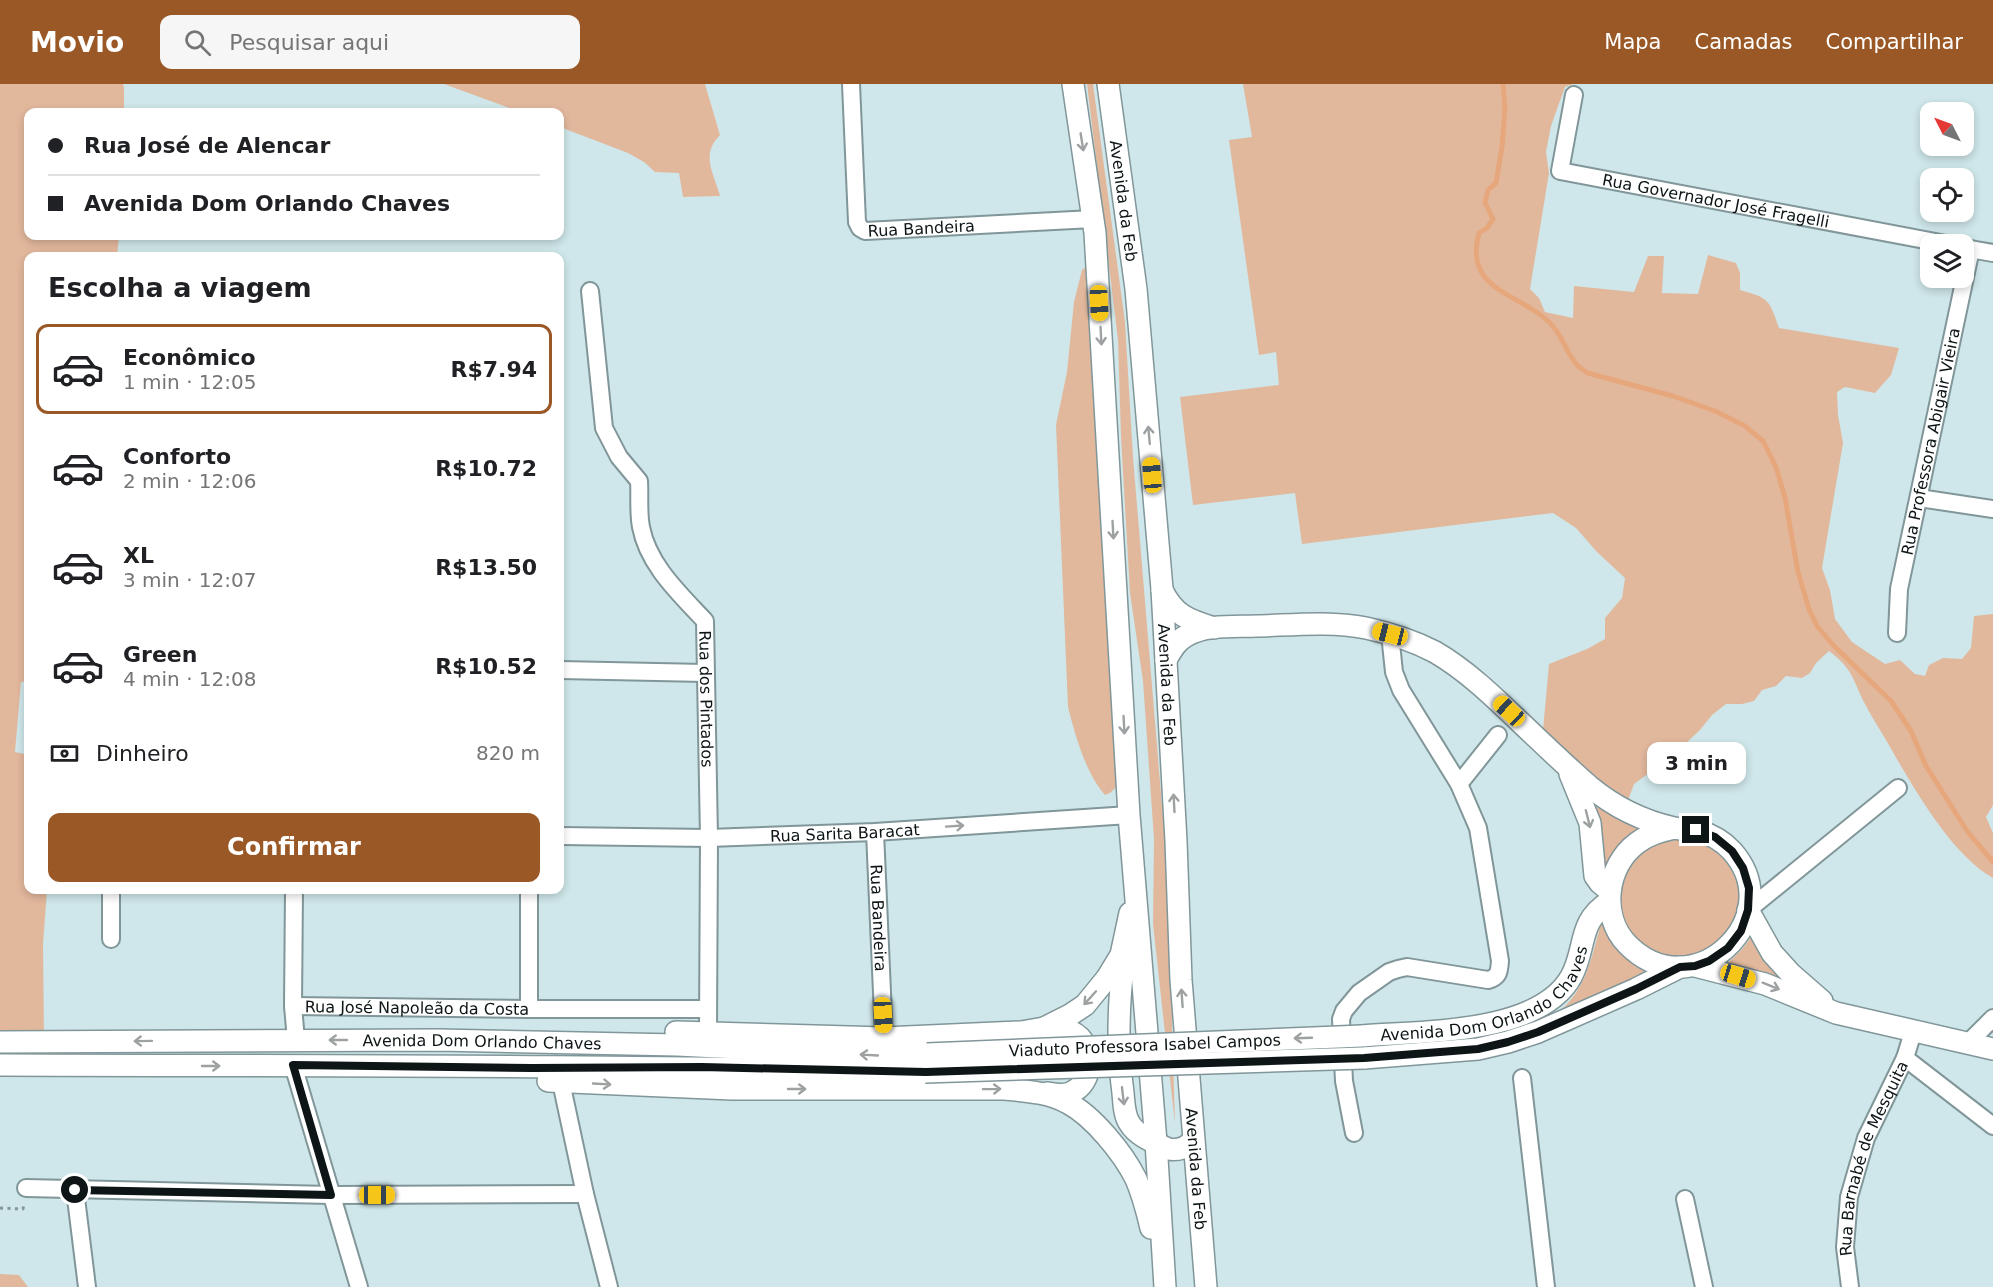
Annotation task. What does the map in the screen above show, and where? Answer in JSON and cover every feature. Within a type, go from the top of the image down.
[{"type":"main road","name":"Avenida da Feb","points":[[1073,84],[1093,219],[1134,888],[1156,1142],[1165,1286]]},
{"type":"main road","name":"Avenida da Feb","points":[[1108,84],[1136,289],[1162,589],[1176,841],[1180,980],[1206,1287]]},
{"type":"main road","points":[[1162,589],[1169,604],[1178,613],[1190,620],[1215,628]]},
{"type":"main road","name":"Avenida Dom Orlando Chaves","points":[[0,1065],[702,1067],[1364,1058],[1478,1049],[1538,1032],[1688,966],[1709,961],[1728,948],[1741,931],[1748,910],[1749,888],[1743,868],[1732,851],[1715,837],[1696,830],[1675,828],[1617,806],[1588,786],[1495,698],[1434,652],[1390,634],[1365,628],[1326,624],[1215,628]]},
{"type":"main road","points":[[1166,660],[1174,646],[1185,636],[1215,628]]},
{"type":"main road","name":"Avenida Dom Orlando Chaves","points":[[1566,765],[1590,823],[1595,876],[1609,896]]},
{"type":"main road","name":"Avenida Dom Orlando Chaves","points":[[1675,828],[1654,833],[1636,844],[1621,860],[1612,879],[1609,896],[1614,923],[1626,943],[1643,958],[1665,966],[1688,966],[1765,984],[1836,1013],[1993,1048]]},
{"type":"main road","points":[[1134,888],[1118,1007],[1119,1059],[1127,1119],[1134,1130],[1174,1150],[1187,1146],[1193,1140]]},
{"type":"main road","name":"Avenida Dom Orlando Chaves","points":[[1362,1036],[1484,1026],[1536,1008],[1549,1001],[1566,985],[1577,964],[1587,925],[1593,914],[1609,896]]},
{"type":"main road","name":"Avenida Dom Orlando Chaves","points":[[1748,910],[1779,962],[1836,1013]]},
{"type":"main road","points":[[1044,1028],[1070,1015],[1090,998],[1116,964],[1127,933]]},
{"type":"main road","points":[[439,1040],[526,1029],[884,1038],[1021,1032],[1044,1028],[1062,1029],[1073,1033],[1084,1043],[1090,1068],[1082,1085],[1071,1093],[1058,1095],[1004,1089],[732,1089],[561,1082],[489,1077],[440,1067]]},
{"type":"main road","name":"Viaduto Professora Isabel Campos","points":[[926,1063],[1362,1036]]},
{"type":"main road","name":"Avenida Dom Orlando Chaves","points":[[0,1042],[439,1040],[677,1045],[887,1055],[926,1063]]},
{"type":"main road","points":[[1034,1092],[1067,1102],[1084,1114],[1126,1163],[1144,1200],[1165,1286]]},
{"type":"street","name":"Rua Bandeira","points":[[851,84],[857,222],[865,231],[1093,219]]},
{"type":"street","name":"Rua Governador José Fragelli","points":[[1574,95],[1560,171],[1920,239]]},
{"type":"street","points":[[1974,250],[1993,253]]},
{"type":"street","name":"Rua Professora Abigair Vieira","points":[[1897,633],[1899,589],[1959,288]]},
{"type":"street","name":"Rua dos Pintados","points":[[590,291],[604,428],[619,457],[639,481],[640,526],[650,556],[705,621],[709,838],[708,1032]]},
{"type":"street","points":[[1919,498],[1993,509]]},
{"type":"street","points":[[1354,1133],[1344,1081],[1341,1019],[1344,1011],[1359,993],[1389,972],[1407,967],[1488,980],[1495,978],[1499,973],[1500,961],[1478,828],[1459,784],[1401,690],[1395,672],[1390,634]]},
{"type":"street","points":[[564,670],[705,673]]},
{"type":"street","points":[[1459,784],[1498,735]]},
{"type":"street","points":[[1748,910],[1898,788]]},
{"type":"street","name":"Rua Sarita Baracat","points":[[564,836],[709,838],[875,832],[1130,815]]},
{"type":"street","name":"Rua Bandeira","points":[[875,832],[884,1038]]},
{"type":"street","points":[[111,894],[111,939]]},
{"type":"street","points":[[294,894],[293,1006],[296,1040]]},
{"type":"street","name":"Rua José Napoleão da Costa","points":[[293,1006],[529,1009],[529,894]]},
{"type":"street","points":[[529,1009],[708,1009]]},
{"type":"street","points":[[1968,1043],[1993,1018]]},
{"type":"street","name":"Rua Barnabé de Mesquita","points":[[1850,1287],[1845,1247],[1849,1197],[1866,1138],[1905,1058],[1913,1032]]},
{"type":"street","points":[[1905,1058],[1993,1126]]},
{"type":"street","points":[[293,1065],[359,1287]]},
{"type":"street","points":[[1522,1078],[1546,1287]]},
{"type":"street","points":[[561,1082],[585,1194],[609,1287]]},
{"type":"street","points":[[26,1188],[331,1195],[585,1194]]},
{"type":"street","points":[[75,1190],[87,1287]]},
{"type":"street","points":[[1685,1199],[1704,1287]]},
{"type":"path","points":[[0,1208],[23,1209]]},
{"type":"shaded area","points":[[0,84],[123,84],[124,108],[24,108],[24,240],[119,240],[117,252],[24,252],[24,682],[21,682],[15,752],[24,754],[24,894],[47,894],[43,944],[44,1036],[0,1040]]},
{"type":"shaded area","points":[[444,84],[705,84],[720,135],[711,150],[710,164],[720,196],[683,197],[679,173],[655,172],[644,162],[628,153],[564,129],[564,108],[509,108]]},
{"type":"shaded area","points":[[1087,84],[1093,84],[1125,322],[1133,457],[1164,830],[1173,989],[1175,1124],[1153,924],[1154,839],[1143,681],[1130,593],[1118,340]]},
{"type":"shaded area","points":[[1243,84],[1573,84],[1565,87],[1551,126],[1546,152],[1549,173],[1530,289],[1539,298],[1545,312],[1573,318],[1574,286],[1634,292],[1648,256],[1664,256],[1662,293],[1698,294],[1708,255],[1736,263],[1740,273],[1740,290],[1767,301],[1779,328],[1899,348],[1891,375],[1875,393],[1845,387],[1837,392],[1843,443],[1822,568],[1830,590],[1835,619],[1852,642],[1885,664],[1900,660],[1915,674],[1925,676],[1929,665],[1943,658],[1962,659],[1971,648],[1974,616],[1993,614],[1993,805],[1986,817],[1993,833],[1993,878],[1977,867],[1962,852],[1932,816],[1870,713],[1852,675],[1829,651],[1816,663],[1810,673],[1802,678],[1786,676],[1776,686],[1762,690],[1754,701],[1726,704],[1671,757],[1634,784],[1627,803],[1600,786],[1543,730],[1549,664],[1605,639],[1605,618],[1622,598],[1625,578],[1576,528],[1553,513],[1302,544],[1295,493],[1193,505],[1180,397],[1279,385],[1276,352],[1259,355],[1229,140],[1252,137]]},
{"type":"shaded area","points":[[1088,265],[1117,786],[1105,795],[1087,765],[1068,707],[1056,425],[1067,372],[1074,302],[1082,270]]},
{"type":"shaded area","points":[[1595,806],[1629,824],[1649,829],[1605,873]]},
{"type":"shaded area","points":[[1680,840],[1713,850],[1729,866],[1739,899],[1729,932],[1713,948],[1680,958],[1647,948],[1631,932],[1621,899],[1631,866],[1647,850]]},
{"type":"shaded area","points":[[1605,917],[1618,950],[1630,962],[1647,973],[1557,1014],[1575,994],[1581,983],[1591,961],[1601,923]]},
{"type":"shaded area","points":[[1754,933],[1807,997],[1721,970]]},
{"type":"shaded area","points":[[0,1274],[19,1275],[28,1287],[0,1287]]},
{"type":"waterway","points":[[1503,84],[1505,108],[1502,147],[1496,183],[1488,190],[1485,203],[1493,219],[1487,228],[1479,233],[1476,252],[1479,267],[1486,279],[1549,322],[1577,365],[1588,373],[1673,396],[1715,411],[1745,426],[1763,441],[1776,467],[1785,498],[1798,572],[1809,609],[1817,626],[1833,645],[1891,701],[1911,731],[1926,766],[1967,831],[1993,862]]},
{"type":"route","points":[[75,1190],[331,1195],[293,1065],[532,1068],[702,1067],[926,1072],[1364,1058],[1478,1049],[1538,1032],[1680,967],[1695,966],[1709,961],[1728,948],[1741,931],[1748,910],[1749,888],[1743,868],[1732,851],[1715,837],[1696,830]]}]
